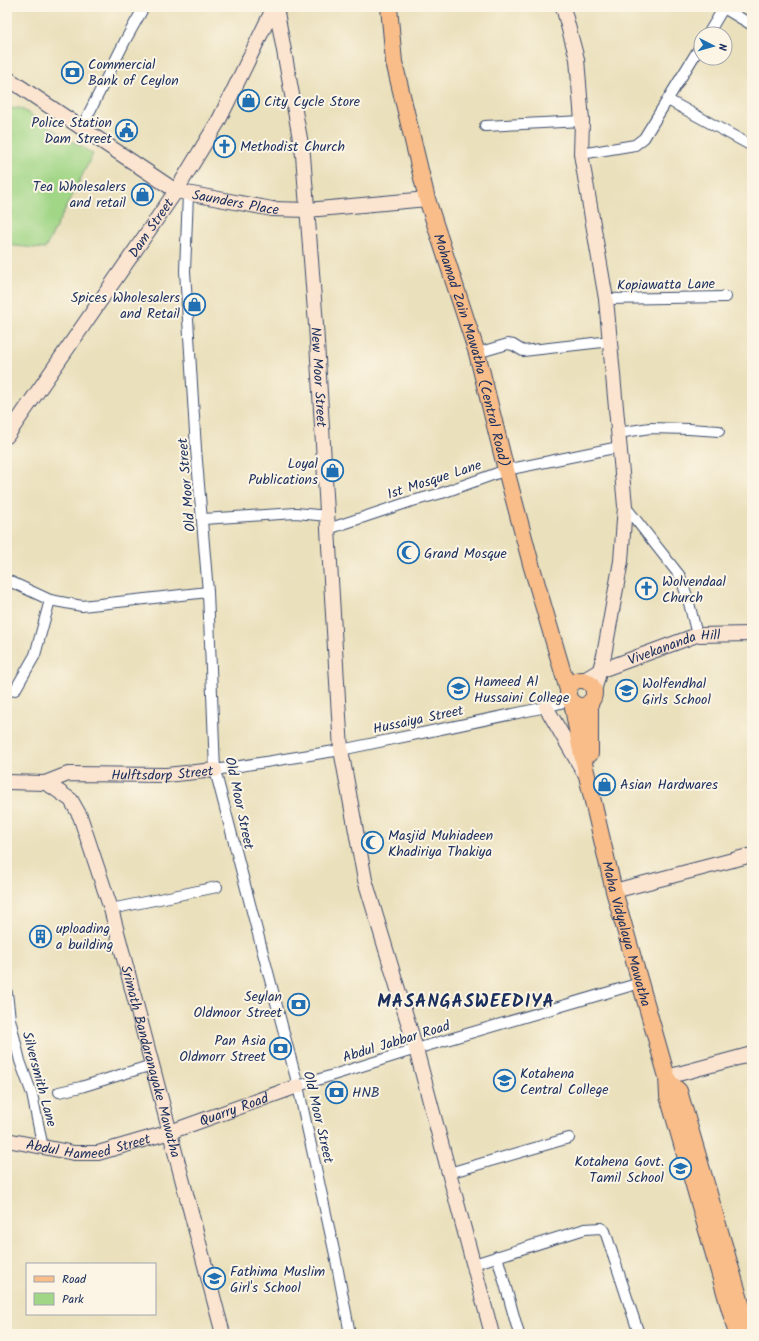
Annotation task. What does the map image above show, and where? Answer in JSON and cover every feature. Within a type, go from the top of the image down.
[{"type":"main road","name":"Mohamad Zain Mawatha (Central Road)","points":[[389,7],[394,62],[428,199],[477,354],[531,564],[570,697]]},
{"type":"main road","points":[[576,681],[589,691],[583,706],[579,705],[570,697],[570,686],[576,681]]},
{"type":"main road","name":"Maha Vidyalaya Mawatha","points":[[589,691],[590,784]]},
{"type":"main road","name":"Maha Vidyalaya Mawatha","points":[[570,697],[614,891],[668,1079],[668,1096],[737,1334]]},
{"type":"main road","name":"Maha Vidyalaya Mawatha","points":[[668,1079],[679,1091],[750,1334]]},
{"type":"street","points":[[81,129],[126,39],[144,7]]},
{"type":"street","name":"Dam Street","points":[[7,436],[182,192],[275,7]]},
{"type":"street","name":"New Moor Street","points":[[275,7],[303,155],[308,210],[341,750],[365,880],[416,1049],[492,1334]]},
{"type":"street","points":[[564,7],[577,59],[582,121],[581,154],[606,300],[626,506],[621,561],[604,655],[599,671]]},
{"type":"street","points":[[712,26],[723,7],[752,25]]},
{"type":"street","points":[[581,154],[635,145],[644,138],[693,58]]},
{"type":"street","name":"Saunders Place","points":[[7,78],[81,129],[182,192],[272,209],[308,210],[428,199]]},
{"type":"street","points":[[668,100],[752,146]]},
{"type":"street","points":[[485,126],[582,121]]},
{"type":"street","name":"Old Moor Street","points":[[182,192],[185,271],[196,449],[208,592],[216,770],[298,1086],[335,1256],[350,1334]]},
{"type":"street","name":"Kopiawatta Lane","points":[[606,300],[726,297]]},
{"type":"street","points":[[477,354],[508,344],[513,345],[523,351],[610,341]]},
{"type":"street","name":"1st Mosque Lane","points":[[328,522],[442,493],[506,470],[619,440],[650,428],[689,428],[719,431]]},
{"type":"street","points":[[626,506],[680,576],[688,599],[697,635]]},
{"type":"street","points":[[203,519],[296,513],[328,522]]},
{"type":"street","points":[[7,580],[50,600],[82,606],[208,592]]},
{"type":"street","points":[[7,692],[15,690],[35,655],[50,600]]},
{"type":"street","name":"Vivekananda Hill","points":[[589,691],[599,671],[697,635],[752,634]]},
{"type":"street","name":"Hussaiya Street","points":[[341,750],[546,706],[570,697]]},
{"type":"street","points":[[546,706],[590,784]]},
{"type":"street","name":"Hulftsdorp Street","points":[[7,782],[45,784],[68,774],[166,775],[216,770],[341,750]]},
{"type":"street","name":"Srimath Bandaranayake Mawatha","points":[[45,784],[51,786],[71,800],[80,816],[111,909],[223,1334]]},
{"type":"street","points":[[614,891],[752,855]]},
{"type":"street","points":[[111,909],[217,887]]},
{"type":"street","name":"Abdul Jabbar Road","points":[[298,1086],[416,1049],[640,983]]},
{"type":"street","name":"Silversmith Lane","points":[[7,993],[10,1019],[20,1061],[32,1094],[43,1148]]},
{"type":"street","points":[[668,1079],[752,1054]]},
{"type":"street","points":[[59,1092],[81,1087],[152,1065]]},
{"type":"street","name":"Quarry Road","points":[[170,1132],[298,1086]]},
{"type":"street","name":"Abdul Hameed Street","points":[[7,1140],[74,1153],[98,1153],[170,1132]]},
{"type":"street","points":[[449,1173],[569,1138]]},
{"type":"street","points":[[474,1264],[584,1229],[601,1228],[605,1231],[638,1334]]},
{"type":"street","points":[[498,1256],[518,1334]]},
{"type":"green space","points":[[20,108],[93,154],[45,249],[7,245],[7,109]]},
{"type":"place","name":"Commercial Bank of Ceylon","points":[[72,72]]},
{"type":"place","name":"City Cycle Store","points":[[249,101]]},
{"type":"place","name":"Police Station Dam Street","points":[[127,130]]},
{"type":"place","name":"Methodist Church","points":[[225,146]]},
{"type":"place","name":"Tea Wholesalers and retail","points":[[142,194]]},
{"type":"place","name":"Spices Wholesalers and Retail","points":[[195,305]]},
{"type":"place","name":"Loyal Publications","points":[[333,471]]},
{"type":"place","name":"Grand Mosque","points":[[408,553]]},
{"type":"place","name":"Wolvendaal Church","points":[[646,589]]},
{"type":"place","name":"Hameed Al Hussaini College","points":[[458,689]]},
{"type":"place","name":"Wolfendhal Girls School","points":[[626,691]]},
{"type":"place","name":"Asian Hardwares","points":[[605,784]]},
{"type":"place","name":"Masjid Muhiadeen Khadiriya Thakiya","points":[[373,843]]},
{"type":"place","name":"uploading a building","points":[[40,936]]},
{"type":"place","name":"Seylan Oldmoor Street","points":[[298,1004]]},
{"type":"place","name":"Pan Asia Oldmorr Street","points":[[281,1048]]},
{"type":"place","name":"Kotahena Central College","points":[[505,1081]]},
{"type":"place","name":"HNB","points":[[336,1092]]},
{"type":"place","name":"Kotahena Govt. Tamil School","points":[[680,1169]]},
{"type":"place","name":"Fathima Muslim Girl's School","points":[[215,1279]]},
{"type":"district","name":"MASANGASWEEDIYA","points":[[466,1001]]}]
